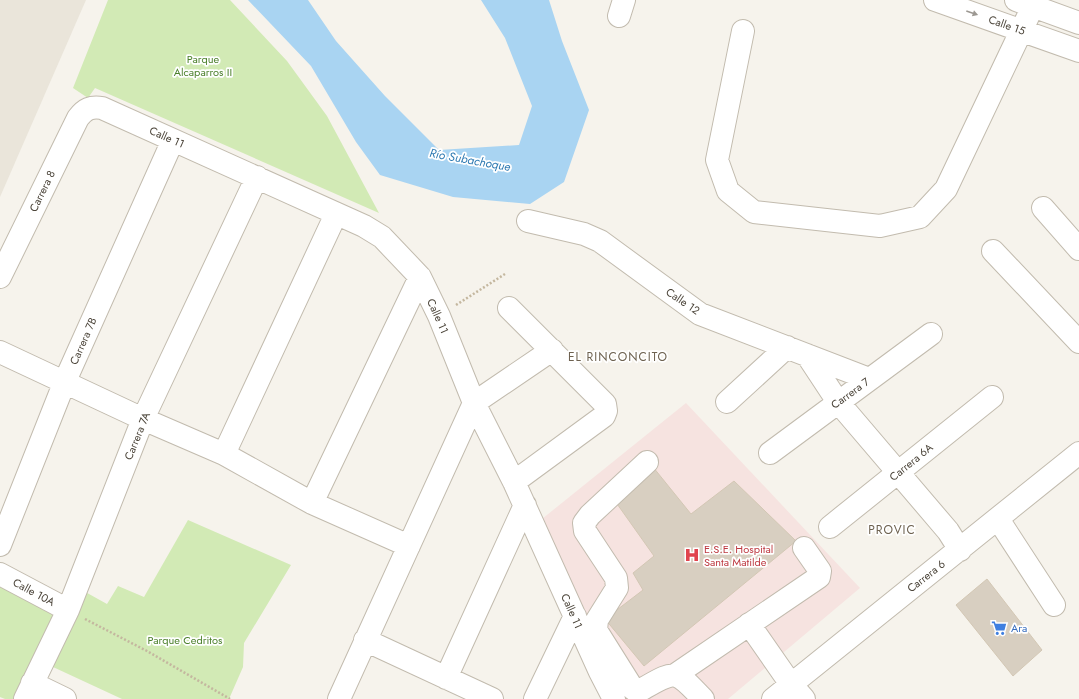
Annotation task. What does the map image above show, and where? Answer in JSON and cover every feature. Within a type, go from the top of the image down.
[{"type":"street","name":"Calle 15","points":[[935,0],[1079,51]]},
{"type":"street","points":[[743,31],[717,160],[728,191],[754,212],[880,226],[920,217],[946,189],[1022,30],[1025,3],[1079,23]]},
{"type":"street","name":"Calle 11","points":[[88,108],[95,106],[102,108],[256,176],[364,226],[382,237],[420,277],[439,316],[474,403],[514,482],[614,699]]},
{"type":"street","name":"Carrera 8","points":[[0,277],[78,118],[88,108]]},
{"type":"street","name":"Carrera 7B","points":[[0,545],[65,381],[172,140]]},
{"type":"street","name":"Carrera 7A","points":[[28,691],[68,610],[143,419],[256,176]]},
{"type":"street","points":[[1043,208],[1079,249]]},
{"type":"street","points":[[224,454],[336,214]]},
{"type":"street","name":"Calle 12","points":[[528,221],[584,234],[600,241],[700,314],[869,379]]},
{"type":"street","points":[[993,251],[1079,342]]},
{"type":"street","points":[[312,502],[420,277]]},
{"type":"street","points":[[509,308],[605,404],[606,411],[604,416],[514,482]]},
{"type":"street","name":"Carrera 7","points":[[770,453],[931,334]]},
{"type":"street","points":[[727,402],[787,347]]},
{"type":"street","points":[[339,699],[474,403],[552,350]]},
{"type":"street","points":[[0,352],[65,381],[143,419],[224,454],[312,502],[408,546]]},
{"type":"street","points":[[807,355],[838,402],[948,531],[960,550]]},
{"type":"street","name":"Carrera 6A","points":[[830,527],[992,397]]},
{"type":"street","name":"Carrera 6","points":[[772,699],[797,691],[960,550],[1079,453]]},
{"type":"street","points":[[647,462],[590,515],[584,523],[585,531],[618,583],[617,588],[595,625],[596,630],[633,689],[639,691],[665,676],[675,675],[819,577],[820,571],[804,548]]},
{"type":"street","points":[[446,678],[525,506]]},
{"type":"street","points":[[998,519],[1054,605]]},
{"type":"street","name":"Calle 10A","points":[[0,574],[68,610]]},
{"type":"street","points":[[535,699],[575,616]]},
{"type":"street","points":[[749,624],[797,691]]},
{"type":"street","points":[[365,640],[492,699]]},
{"type":"street","points":[[675,675],[685,680],[704,699]]},
{"type":"street","points":[[28,691],[65,699]]},
{"type":"path","points":[[439,316],[504,274]]},
{"type":"path","points":[[68,610],[147,651],[230,699]]},
{"type":"shaded area","points":[[0,0],[86,0],[0,197]]},
{"type":"shaded area","name":"E.S.E. Hospital Santa Matilde","points":[[686,403],[860,588],[728,699],[625,699],[537,523]]},
{"type":"green space","name":"Parque Alcaparros II","points":[[108,0],[230,0],[287,61],[327,116],[379,213],[95,88],[88,98],[73,88]]},
{"type":"green space","name":"Parque Cedritos","points":[[188,520],[291,565],[244,643],[243,667],[229,699],[122,699],[53,667],[46,659],[80,589],[107,604],[118,586],[144,597]]},
{"type":"green space","points":[[0,579],[62,611],[18,699],[5,699],[0,697]]},
{"type":"water","name":"Río Subachoque","points":[[248,0],[308,0],[336,41],[385,96],[439,150],[519,145],[532,106],[505,38],[481,0],[549,0],[562,41],[589,110],[564,182],[530,204],[453,197],[380,175],[356,142],[311,66]]},
{"type":"building","points":[[653,467],[691,514],[734,481],[796,541],[644,666],[605,619],[643,590],[633,573],[654,556],[615,501]]},
{"type":"building","name":"Ara","points":[[987,579],[1042,650],[1013,676],[956,605]]},
{"type":"place","name":"E.S.E. Hospital Santa Matilde","points":[[692,555]]},
{"type":"place","name":"Ara","points":[[999,628]]},
{"type":"district","name":"EL RINCONCITO","points":[[618,357]]},
{"type":"district","name":"PROVIC","points":[[892,530]]}]
